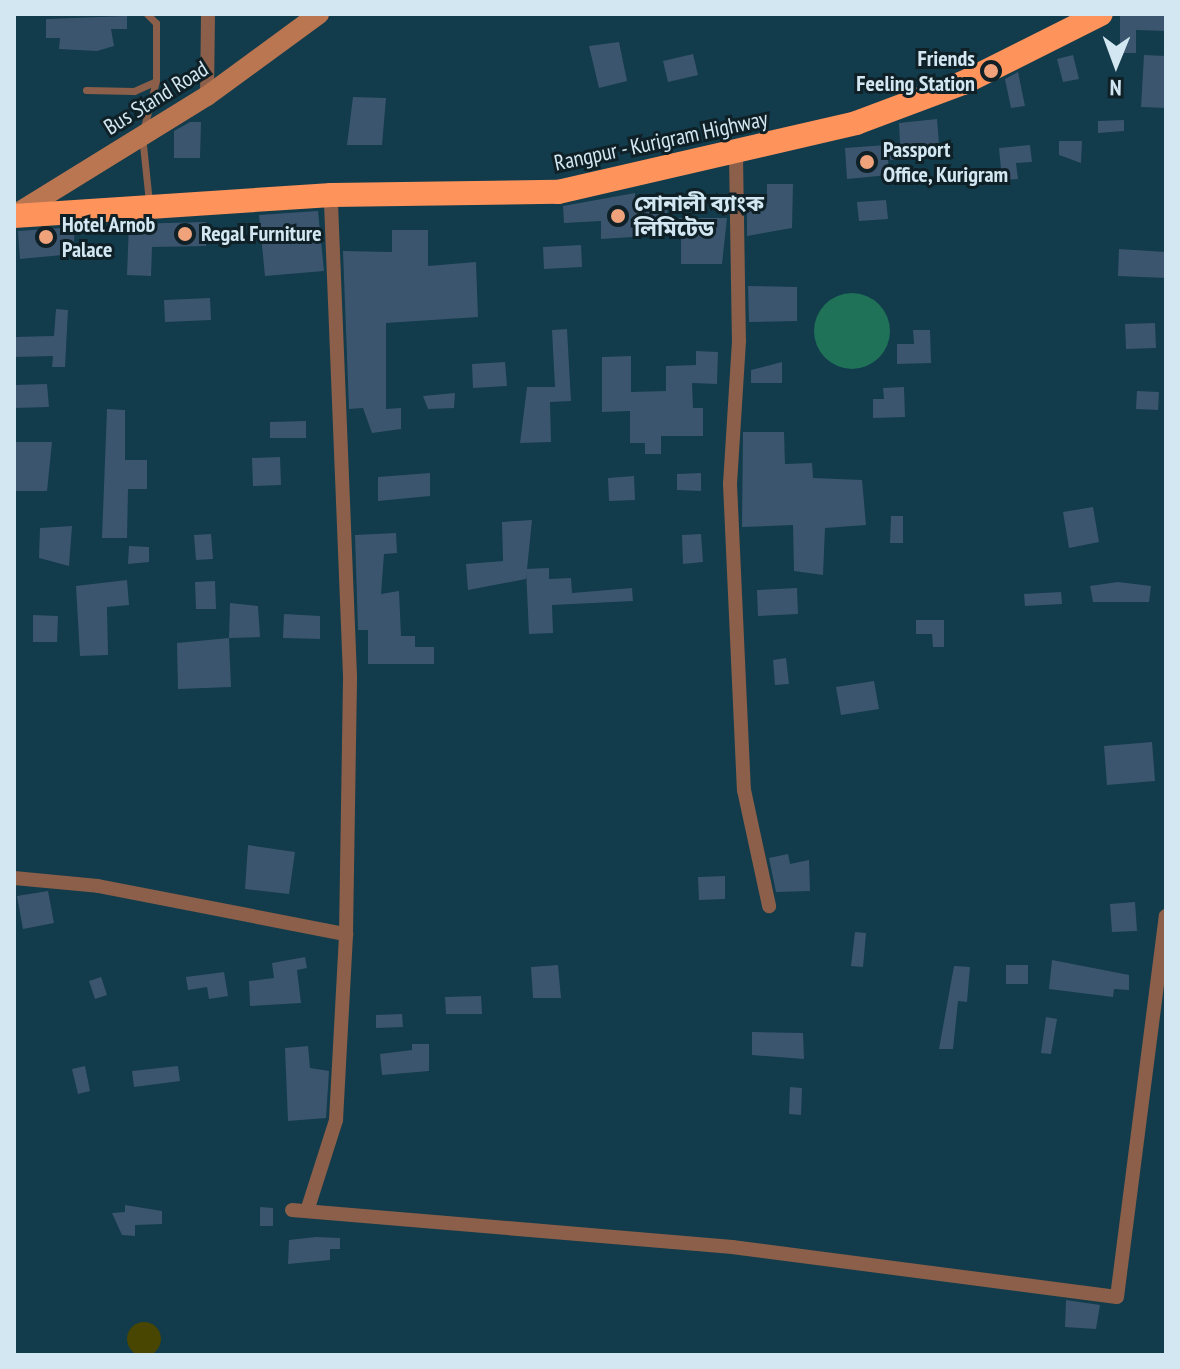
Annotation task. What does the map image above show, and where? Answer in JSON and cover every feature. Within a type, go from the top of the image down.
[{"type":"highway","name":"Rangpur - Kurigram Highway","points":[[14,215],[331,195],[558,192],[736,155],[856,123],[963,83],[1101,14]]},
{"type":"street","points":[[207,96],[208,14]]},
{"type":"street","name":"Bus Stand Road","points":[[14,215],[207,96],[319,14]]},
{"type":"street","points":[[736,155],[739,341],[730,484],[744,790],[769,906]]},
{"type":"street","points":[[331,195],[350,676],[346,934],[336,1120],[299,1210],[732,1247],[1117,1297],[1166,916]]},
{"type":"street","points":[[14,878],[98,886],[346,934]]},
{"type":"lane","points":[[147,14],[156,23],[156,81],[142,135],[150,205]]},
{"type":"lane","points":[[86,90],[134,91],[156,81]]},
{"type":"shaded area","points":[[845,293],[859,293],[873,299],[884,310],[890,331],[887,346],[879,358],[859,369],[845,369],[831,363],[820,352],[814,338],[814,324],[820,310],[831,299]]},
{"type":"shaded area","points":[[144,1322],[156,1327],[161,1339],[156,1351],[144,1356],[132,1351],[127,1339],[132,1327]]},
{"type":"building","points":[[1120,14],[1166,14],[1166,31],[1136,30],[1136,53],[1120,53]]},
{"type":"building","points":[[127,16],[127,29],[111,29],[114,46],[97,51],[59,49],[60,38],[46,38],[46,19]]},
{"type":"building","points":[[619,42],[627,81],[599,88],[589,46]]},
{"type":"building","points":[[693,54],[698,75],[668,82],[663,61]]},
{"type":"building","points":[[1073,55],[1079,79],[1063,82],[1057,59]]},
{"type":"building","points":[[1144,55],[1166,56],[1166,108],[1141,107]]},
{"type":"building","points":[[1018,72],[1025,106],[1011,108],[1005,79]]},
{"type":"building","points":[[353,97],[386,98],[382,145],[347,145]]},
{"type":"building","points":[[937,119],[940,156],[888,160],[889,175],[847,179],[845,148],[900,144],[899,123]]},
{"type":"building","points":[[1124,120],[1124,131],[1098,133],[1098,121]]},
{"type":"building","points":[[190,122],[201,122],[200,158],[174,158],[174,131]]},
{"type":"building","points":[[1059,141],[1082,141],[1081,163],[1059,155]]},
{"type":"building","points":[[1030,145],[1032,162],[1016,163],[1018,179],[1002,180],[999,148]]},
{"type":"building","points":[[767,184],[793,184],[792,228],[747,236],[747,204],[767,204]]},
{"type":"building","points":[[635,193],[635,203],[668,204],[667,218],[727,218],[722,264],[681,264],[681,234],[601,239],[601,221],[564,223],[563,206]]},
{"type":"building","points":[[886,200],[888,219],[859,221],[857,202]]},
{"type":"building","points":[[318,211],[324,271],[265,276],[259,215]]},
{"type":"building","points":[[206,222],[206,246],[152,247],[151,276],[127,275],[129,224]]},
{"type":"building","name":"Hotel Arnob Palace","points":[[75,227],[73,254],[20,259],[18,231]]},
{"type":"building","points":[[392,230],[428,230],[428,266],[476,262],[478,317],[386,323],[386,409],[401,408],[401,429],[372,433],[363,408],[349,409],[343,251],[392,252]]},
{"type":"building","points":[[581,245],[582,267],[544,269],[543,247]]},
{"type":"building","points":[[1119,249],[1166,252],[1166,278],[1118,276]]},
{"type":"building","points":[[748,286],[797,287],[797,321],[749,322]]},
{"type":"building","points":[[210,298],[211,320],[165,322],[164,300]]},
{"type":"building","points":[[56,309],[68,310],[65,367],[52,367],[53,356],[14,357],[14,337],[54,336]]},
{"type":"building","points":[[1155,323],[1156,348],[1126,349],[1125,324]]},
{"type":"building","points":[[567,329],[571,401],[550,402],[551,442],[520,443],[527,387],[555,387],[552,330]]},
{"type":"building","points":[[913,330],[930,330],[931,363],[897,364],[897,344],[914,344]]},
{"type":"building","points":[[696,351],[718,352],[717,384],[692,383],[693,408],[703,408],[703,436],[661,436],[661,454],[645,454],[645,443],[630,443],[630,411],[602,412],[602,357],[631,356],[631,392],[666,391],[666,366],[696,365]]},
{"type":"building","points":[[505,362],[507,386],[473,388],[472,364]]},
{"type":"building","points":[[782,362],[782,383],[751,383],[751,370]]},
{"type":"building","points":[[47,384],[49,407],[14,408],[14,385]]},
{"type":"building","points":[[904,387],[905,417],[873,418],[873,399],[884,399],[883,388]]},
{"type":"building","points":[[1137,391],[1159,392],[1158,410],[1136,409]]},
{"type":"building","points":[[455,393],[454,408],[428,409],[423,396]]},
{"type":"building","points":[[107,409],[125,410],[125,460],[147,460],[147,489],[128,489],[127,538],[102,538]]},
{"type":"building","points":[[306,421],[306,438],[270,438],[270,422]]},
{"type":"building","points":[[743,432],[784,432],[785,464],[812,463],[813,478],[862,480],[866,525],[825,528],[823,575],[794,571],[793,525],[742,527]]},
{"type":"building","points":[[16,442],[52,442],[47,491],[16,491]]},
{"type":"building","points":[[280,457],[281,485],[253,486],[252,458]]},
{"type":"building","points":[[430,473],[430,496],[378,501],[378,477]]},
{"type":"building","points":[[701,473],[701,491],[677,490],[677,474]]},
{"type":"building","points":[[634,476],[635,500],[609,501],[608,478]]},
{"type":"building","points":[[1093,507],[1099,542],[1069,548],[1063,512]]},
{"type":"building","points":[[891,516],[903,516],[903,543],[890,543]]},
{"type":"building","points":[[532,520],[526,579],[468,590],[466,564],[503,561],[502,522]]},
{"type":"building","points":[[72,526],[69,566],[39,558],[40,528]]},
{"type":"building","points":[[396,533],[397,553],[384,554],[381,594],[399,591],[401,636],[415,636],[415,647],[434,647],[434,664],[368,664],[368,630],[358,630],[355,535]]},
{"type":"building","points":[[211,534],[213,559],[196,560],[194,535]]},
{"type":"building","points":[[701,534],[703,562],[683,564],[682,535]]},
{"type":"building","points":[[129,546],[149,547],[149,562],[128,564]]},
{"type":"building","points":[[549,568],[549,579],[571,578],[572,593],[632,588],[633,601],[552,605],[553,633],[529,634],[526,569]]},
{"type":"building","points":[[127,580],[129,605],[107,607],[108,655],[80,656],[76,586]]},
{"type":"building","points":[[215,581],[216,609],[196,609],[195,582]]},
{"type":"building","points":[[1118,582],[1151,586],[1149,602],[1093,602],[1090,586]]},
{"type":"building","points":[[797,588],[798,614],[758,616],[757,590]]},
{"type":"building","points":[[1061,592],[1062,604],[1025,606],[1024,594]]},
{"type":"building","points":[[230,603],[258,606],[260,637],[229,638]]},
{"type":"building","points":[[284,614],[320,616],[320,639],[283,638]]},
{"type":"building","points":[[33,615],[58,616],[57,642],[33,642]]},
{"type":"building","points":[[916,620],[944,620],[944,647],[933,647],[932,634],[916,634]]},
{"type":"building","points":[[229,638],[231,687],[178,689],[177,643]]},
{"type":"building","points":[[786,658],[789,684],[775,685],[773,660]]},
{"type":"building","points":[[874,681],[879,709],[841,715],[836,687]]},
{"type":"building","points":[[1152,742],[1155,781],[1107,785],[1104,746]]},
{"type":"building","points":[[248,845],[295,852],[289,894],[245,889]]},
{"type":"building","points":[[788,854],[790,864],[809,860],[810,891],[776,892],[769,858]]},
{"type":"building","points":[[725,876],[725,899],[699,900],[698,877]]},
{"type":"building","points":[[48,891],[54,923],[23,929],[17,896]]},
{"type":"building","points":[[1135,902],[1137,931],[1112,932],[1110,904]]},
{"type":"building","points":[[855,932],[866,933],[863,967],[851,966]]},
{"type":"building","points":[[305,957],[307,968],[297,970],[301,1003],[250,1006],[249,981],[274,978],[272,963]]},
{"type":"building","points":[[1052,960],[1129,975],[1129,990],[1114,989],[1113,997],[1049,989]]},
{"type":"building","points":[[558,965],[561,998],[533,998],[531,967]]},
{"type":"building","points":[[1006,965],[1028,965],[1028,984],[1006,984]]},
{"type":"building","points":[[954,966],[970,967],[967,1002],[958,1001],[953,1049],[939,1049]]},
{"type":"building","points":[[224,972],[228,996],[209,999],[207,987],[188,990],[186,977]]},
{"type":"building","points":[[101,977],[107,995],[95,999],[89,981]]},
{"type":"building","points":[[481,996],[482,1014],[446,1014],[445,997]]},
{"type":"building","points":[[402,1014],[403,1027],[376,1028],[376,1015]]},
{"type":"building","points":[[1046,1017],[1057,1019],[1051,1054],[1041,1053]]},
{"type":"building","points":[[752,1032],[803,1033],[804,1059],[752,1055]]},
{"type":"building","points":[[412,1044],[429,1044],[429,1071],[382,1075],[380,1054],[412,1050]]},
{"type":"building","points":[[308,1046],[310,1068],[329,1071],[326,1118],[288,1121],[285,1048]]},
{"type":"building","points":[[85,1066],[90,1091],[78,1094],[72,1069]]},
{"type":"building","points":[[178,1066],[180,1081],[134,1087],[132,1071]]},
{"type":"building","points":[[790,1087],[802,1088],[801,1115],[789,1114]]},
{"type":"building","points":[[125,1205],[162,1211],[162,1224],[135,1225],[135,1236],[122,1235],[112,1213],[125,1212]]},
{"type":"building","points":[[260,1207],[273,1208],[273,1226],[260,1226]]},
{"type":"building","points":[[340,1238],[340,1249],[330,1249],[330,1260],[288,1264],[289,1240]]},
{"type":"building","points":[[1066,1300],[1100,1305],[1096,1329],[1065,1327]]},
{"type":"place","name":"Friends Feeling Station","points":[[991,71]]},
{"type":"place","name":"Passport Office, Kurigram","points":[[867,162]]},
{"type":"place","name":"সোনালী ব্যাংক লিমিটেড","points":[[618,216]]},
{"type":"place","name":"Regal Furniture","points":[[185,234]]},
{"type":"place","name":"Hotel Arnob Palace","points":[[46,237]]}]
